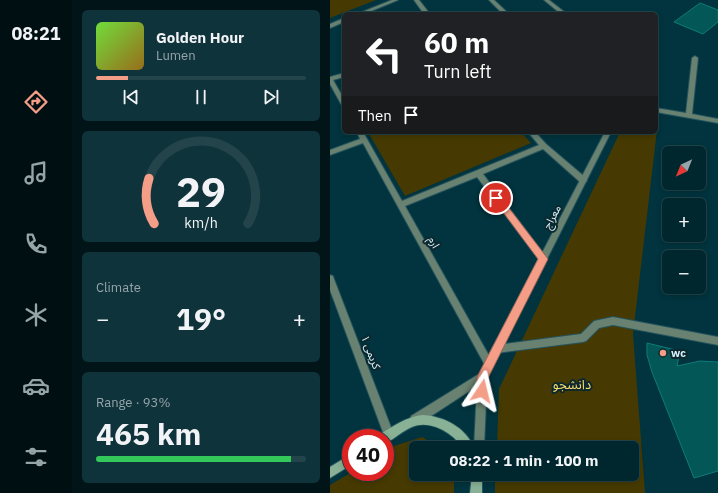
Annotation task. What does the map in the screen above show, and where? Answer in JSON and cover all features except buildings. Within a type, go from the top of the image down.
[{"type":"main road","points":[[394,432],[414,421],[432,420],[451,428],[463,441]]},
{"type":"main road","points":[[330,473],[342,466]]},
{"type":"main road","points":[[476,493],[477,481]]},
{"type":"street","points":[[365,12],[396,0]]},
{"type":"street","points":[[416,0],[425,12]]},
{"type":"street","points":[[491,0],[504,12]]},
{"type":"street","points":[[546,0],[561,12]]},
{"type":"street","points":[[330,26],[342,21]]},
{"type":"street","points":[[689,116],[695,58]]},
{"type":"street","points":[[342,76],[330,79],[342,100]]},
{"type":"street","points":[[658,110],[718,121]]},
{"type":"street","name":"ارم","points":[[361,134],[489,364]]},
{"type":"street","points":[[533,134],[544,146],[583,180]]},
{"type":"street","name":"معراج","points":[[482,377],[607,134]]},
{"type":"street","points":[[330,153],[364,140]]},
{"type":"street","points":[[401,205],[544,146]]},
{"type":"street","points":[[478,173],[543,259]]},
{"type":"street","name":"کریمی ۱","points":[[330,279],[384,429]]},
{"type":"street","points":[[497,349],[583,338],[596,324],[614,321],[718,342]]},
{"type":"street","points":[[414,421],[482,377]]},
{"type":"street","points":[[479,441],[482,377]]},
{"type":"green space","points":[[330,0],[376,0],[342,12],[330,18]]},
{"type":"green space","points":[[369,134],[523,134],[531,143],[405,196]]},
{"type":"green space","name":"دانشجو","points":[[619,134],[657,134],[633,334],[645,493],[495,493],[495,481],[639,481],[639,441],[497,441],[499,389]]},
{"type":"green space","points":[[422,437],[429,441],[410,441]]},
{"type":"green space","points":[[409,441],[409,481],[454,481],[454,493],[330,493],[330,485],[342,478],[342,481],[394,481],[394,446]]},
{"type":"place","name":"wc","points":[[663,353]]},
{"type":"route","points":[[482,391],[482,377],[543,259],[496,198]]}]
